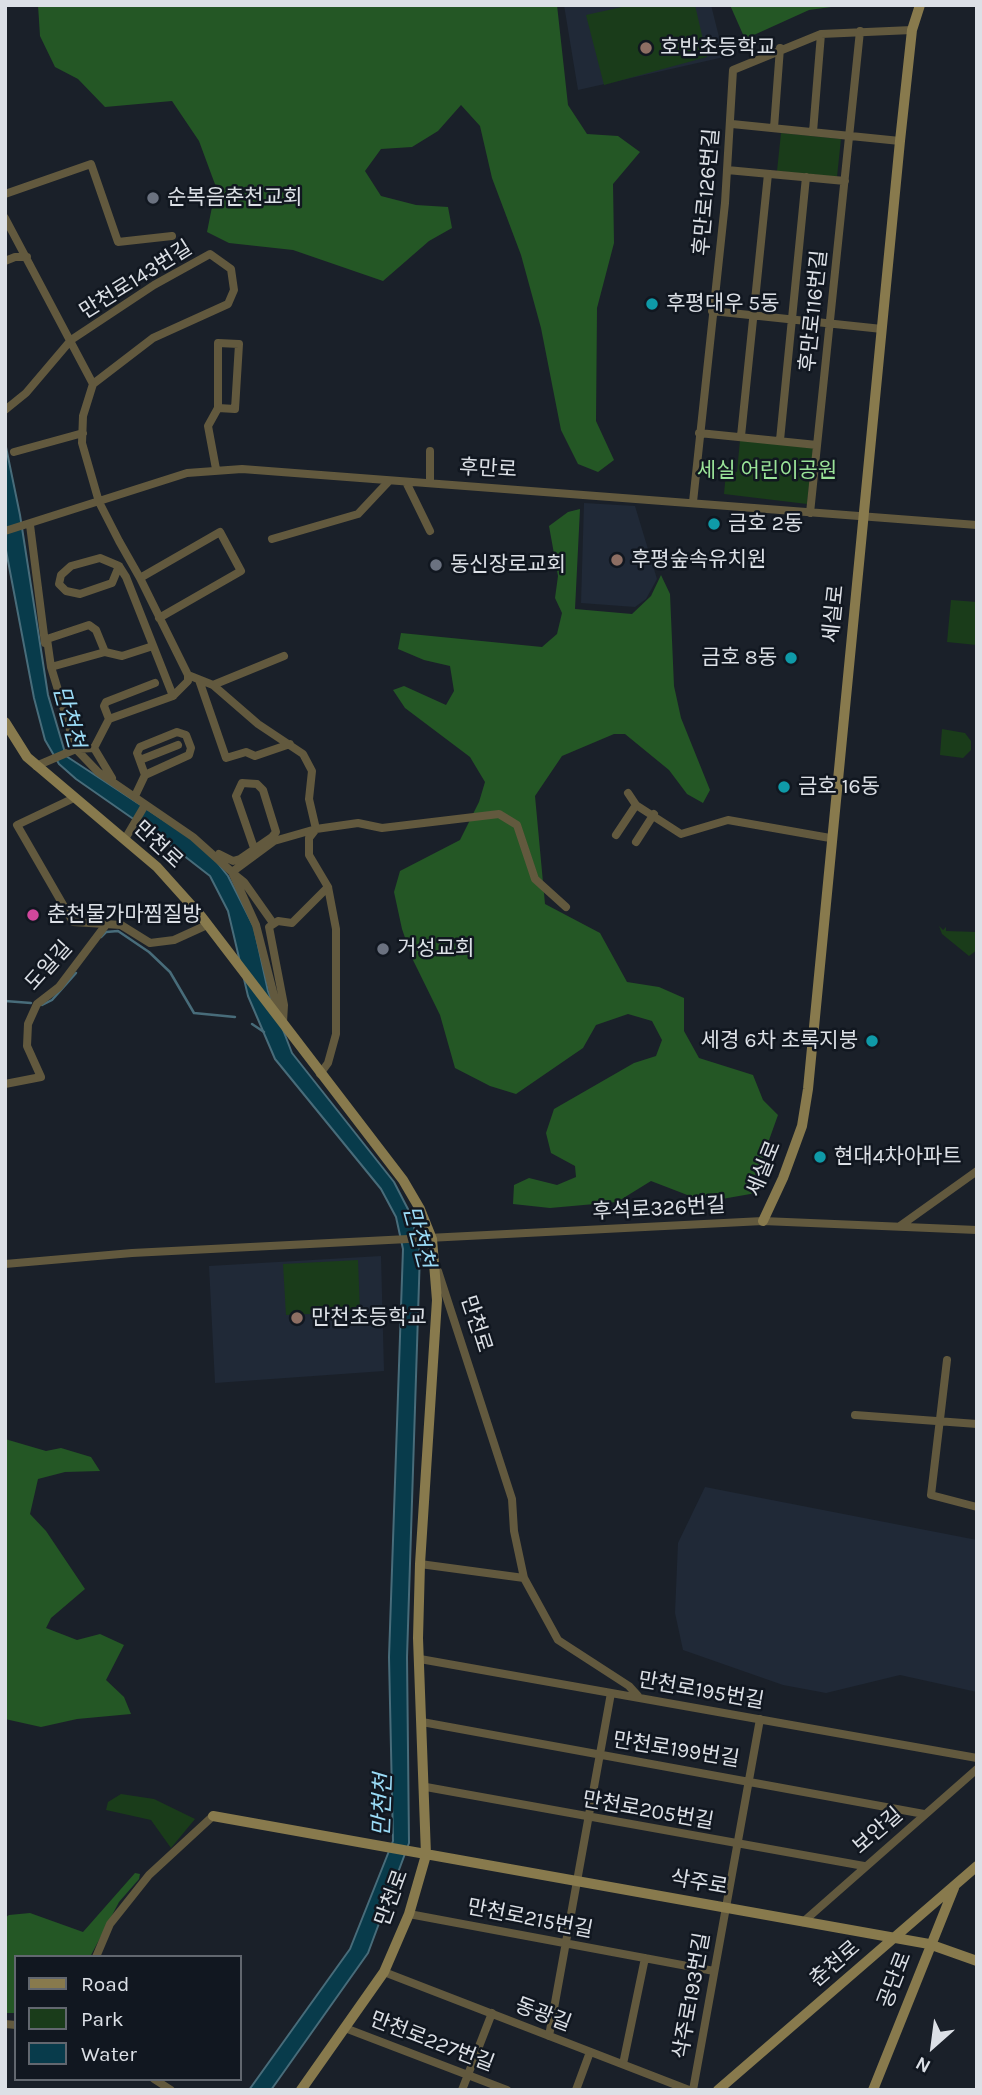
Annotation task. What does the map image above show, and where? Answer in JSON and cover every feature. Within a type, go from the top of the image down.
[{"type":"street","name":"세실로","points":[[763,1221],[802,1126],[808,1089],[830,838],[900,141],[912,30],[920,5]]},
{"type":"street","name":"후만로126번길","points":[[694,502],[732,124],[733,70],[779,48],[821,34],[912,30]]},
{"type":"street","name":"후만로116번길","points":[[810,513],[860,31]]},
{"type":"street","points":[[813,132],[821,34]]},
{"type":"street","points":[[774,128],[779,48]]},
{"type":"street","points":[[732,124],[900,141]]},
{"type":"street","name":"만천로143번길","points":[[5,194],[91,164],[118,242],[172,236]]},
{"type":"street","points":[[727,170],[845,181]]},
{"type":"street","points":[[741,436],[768,174]]},
{"type":"street","points":[[780,440],[806,177]]},
{"type":"street","name":"만천로143번길","points":[[5,218],[93,384],[153,338],[228,304],[234,290],[231,269],[210,254],[154,285],[71,340]]},
{"type":"street","points":[[5,261],[15,257],[27,257]]},
{"type":"street","points":[[712,311],[881,329]]},
{"type":"street","points":[[5,410],[26,393],[71,340]]},
{"type":"street","points":[[216,469],[208,426],[218,408],[218,343],[239,344],[235,409],[218,408]]},
{"type":"street","points":[[93,384],[83,416],[82,443],[99,502],[141,578],[188,675],[188,681],[173,696],[109,719],[94,748]]},
{"type":"street","points":[[14,452],[83,433]]},
{"type":"street","points":[[699,433],[817,445]]},
{"type":"street","points":[[430,451],[430,483]]},
{"type":"street","name":"후만로","points":[[5,531],[187,473],[216,469],[694,502],[977,525]]},
{"type":"street","points":[[272,539],[358,514],[389,481]]},
{"type":"street","points":[[406,482],[430,531]]},
{"type":"street","points":[[28,525],[54,694],[65,732],[75,750],[98,772],[145,807],[193,837],[244,882],[272,923]]},
{"type":"street","points":[[141,578],[220,532],[242,571],[159,618]]},
{"type":"street","points":[[119,566],[112,583],[80,594],[66,591],[59,584],[61,575],[71,566],[100,558],[119,566],[173,696]]},
{"type":"street","points":[[75,750],[51,667],[47,644],[49,637],[86,624],[96,630],[105,652]]},
{"type":"street","points":[[51,667],[105,652],[122,656],[153,646]]},
{"type":"street","points":[[213,685],[284,656]]},
{"type":"street","points":[[188,675],[213,685],[258,724],[303,754],[312,771],[309,799],[316,829]]},
{"type":"street","points":[[200,680],[226,758],[246,752],[255,756],[290,744]]},
{"type":"street","points":[[109,719],[104,706],[106,702],[155,683]]},
{"type":"street","name":"만천로","points":[[5,722],[21,750],[36,766],[157,867],[236,961],[403,1180],[436,1265],[512,1500],[514,1531],[524,1578],[558,1640],[629,1685],[638,1696]]},
{"type":"street","points":[[135,796],[145,775],[187,758],[191,748],[186,735],[177,732],[140,747],[137,753],[145,775]]},
{"type":"street","points":[[140,760],[178,745]]},
{"type":"street","points":[[36,766],[75,750],[94,748]]},
{"type":"street","points":[[94,748],[119,787],[233,861],[272,837],[276,828],[263,790],[257,784],[242,783],[236,796],[254,848]]},
{"type":"street","points":[[628,793],[636,805],[654,814],[681,834],[728,820],[830,838]]},
{"type":"street","points":[[74,798],[17,825],[73,922],[121,925],[150,943],[174,940],[207,925]]},
{"type":"street","points":[[616,835],[636,805]]},
{"type":"street","points":[[125,839],[145,807]]},
{"type":"street","points":[[232,873],[274,841],[316,829],[358,823],[382,828],[499,814],[517,825],[535,879],[566,907]]},
{"type":"street","points":[[636,842],[654,814]]},
{"type":"street","points":[[316,829],[309,838],[309,855],[328,887],[335,929],[336,1034],[331,1056],[320,1074]]},
{"type":"street","points":[[232,873],[256,925],[280,1019]]},
{"type":"street","points":[[272,923],[292,923],[328,887]]},
{"type":"street","points":[[272,923],[270,928],[284,1005],[280,1019]]},
{"type":"street","name":"도일길","points":[[5,1084],[41,1077],[27,1046],[28,1024],[37,1004],[59,987],[105,926]]},
{"type":"street","points":[[900,1226],[977,1171]]},
{"type":"street","name":"후석로326번길","points":[[5,1265],[132,1253],[763,1221],[977,1230]]},
{"type":"street","name":"만천로","points":[[302,2089],[384,1972],[409,1914],[426,1855],[420,1564],[437,1300],[436,1265]]},
{"type":"street","points":[[947,1360],[932,1495],[977,1507]]},
{"type":"street","points":[[855,1415],[977,1424]]},
{"type":"street","points":[[420,1564],[524,1578]]},
{"type":"street","name":"만천로195번길","points":[[420,1659],[977,1758]]},
{"type":"street","points":[[549,2036],[611,1693]]},
{"type":"street","name":"삭주로193번길","points":[[691,2090],[760,1719]]},
{"type":"street","name":"만천로199번길","points":[[422,1721],[924,1814]]},
{"type":"street","name":"보안길","points":[[803,1922],[977,1769]]},
{"type":"street","name":"만천로205번길","points":[[426,1787],[864,1866]]},
{"type":"street","points":[[97,1955],[110,1924],[149,1875],[213,1816]]},
{"type":"street","name":"삭주로","points":[[213,1816],[896,1937],[929,1944],[977,1961]]},
{"type":"street","name":"춘천로","points":[[718,2090],[975,1869]]},
{"type":"street","name":"공단로","points":[[873,2090],[929,1944],[955,1885]]},
{"type":"street","name":"만천로215번길","points":[[409,1914],[714,1971]]},
{"type":"street","points":[[623,2064],[645,1958]]},
{"type":"street","name":"동광길","points":[[384,1972],[691,2090]]},
{"type":"street","points":[[462,2090],[492,2013]]},
{"type":"street","name":"만천로227번길","points":[[345,2028],[507,2090]]},
{"type":"street","points":[[576,2090],[590,2052]]},
{"type":"shaded area","name":"호반초등학교","points":[[564,5],[711,5],[724,57],[578,90]]},
{"type":"shaded area","name":"후평숲속유치원","points":[[584,503],[635,506],[657,579],[646,599],[635,607],[581,603]]},
{"type":"shaded area","name":"만천초등학교","points":[[381,1256],[384,1371],[215,1383],[209,1266]]},
{"type":"shaded area","points":[[705,1487],[977,1540],[977,1692],[900,1675],[826,1693],[783,1685],[683,1650],[675,1613],[678,1543]]},
{"type":"green space","points":[[38,5],[557,5],[568,105],[587,134],[618,136],[640,152],[613,184],[614,243],[597,308],[596,421],[614,460],[598,472],[578,464],[561,430],[541,328],[521,255],[492,178],[480,126],[461,105],[438,131],[412,147],[381,149],[365,171],[381,196],[416,205],[448,207],[452,228],[429,241],[383,281],[293,250],[229,243],[207,232],[216,187],[199,141],[172,101],[105,107],[78,79],[55,67],[40,36]]},
{"type":"green space","name":"호반초등학교","points":[[631,5],[695,5],[707,57],[604,85],[586,15]]},
{"type":"green space","points":[[730,5],[846,5],[809,10],[745,39]]},
{"type":"green space","points":[[781,133],[841,139],[837,177],[777,171]]},
{"type":"green space","name":"세실 어린이공원","points":[[740,440],[813,448],[807,504],[724,494],[726,472],[737,472]]},
{"type":"green space","points":[[580,509],[575,609],[632,614],[651,596],[661,575],[670,594],[674,686],[681,718],[710,790],[703,803],[687,794],[669,770],[625,734],[614,734],[562,756],[535,796],[545,904],[600,933],[627,982],[659,987],[684,998],[684,1031],[699,1058],[753,1075],[763,1100],[778,1115],[759,1168],[756,1193],[722,1199],[690,1196],[651,1181],[617,1202],[550,1208],[513,1204],[514,1185],[529,1178],[557,1185],[576,1177],[575,1166],[551,1153],[546,1133],[554,1109],[634,1063],[656,1056],[662,1040],[652,1021],[628,1014],[596,1025],[583,1048],[516,1094],[490,1086],[455,1068],[440,1015],[412,958],[402,929],[394,892],[400,871],[460,840],[479,802],[485,782],[470,757],[405,708],[393,690],[404,686],[446,705],[454,691],[450,666],[424,660],[398,649],[401,633],[542,647],[557,634],[562,613],[555,598],[558,576],[549,526],[568,512]]},
{"type":"green space","points":[[951,600],[977,602],[977,645],[947,642]]},
{"type":"green space","points":[[942,729],[965,733],[971,741],[971,750],[963,758],[940,755]]},
{"type":"green space","points":[[939,926],[943,930],[946,927],[946,931],[977,932],[977,950],[969,956],[942,934]]},
{"type":"green space","points":[[358,1260],[360,1312],[286,1315],[283,1264]]},
{"type":"green space","points":[[5,1439],[46,1451],[61,1448],[91,1457],[100,1471],[65,1472],[38,1479],[30,1514],[46,1531],[85,1589],[51,1618],[46,1628],[77,1640],[100,1634],[124,1645],[106,1680],[124,1697],[131,1714],[77,1719],[41,1727],[5,1719]]},
{"type":"green space","points":[[121,1794],[154,1799],[195,1819],[171,1848],[151,1820],[106,1810],[108,1802]]},
{"type":"green space","points":[[135,1873],[140,1874],[139,1879],[119,1902],[91,1955],[14,1955],[14,2013],[5,2013],[5,1918],[9,1915],[30,1913],[83,1932]]},
{"type":"water","points":[[5,424],[6,447],[20,515],[48,695],[66,756],[191,838],[212,856],[228,876],[254,927],[268,991],[292,1053],[394,1182],[411,1215],[420,1252],[407,1657],[409,1843],[368,1953],[271,2090],[249,2090],[350,1949],[393,1841],[389,1657],[403,1249],[396,1217],[381,1189],[275,1059],[248,996],[228,911],[210,876],[76,779],[59,764],[45,740],[34,698],[5,545]]},
{"type":"waterway","points":[[101,937],[106,932],[118,931],[149,952],[170,972],[194,1013],[235,1017]]},
{"type":"waterway","points":[[42,1005],[52,1000],[76,973]]},
{"type":"waterway","points":[[5,1001],[31,1003]]},
{"type":"waterway","points":[[252,1024],[264,1032]]},
{"type":"place","name":"호반초등학교","points":[[646,48]]},
{"type":"place","name":"순복음춘천교회","points":[[153,198]]},
{"type":"place","name":"후평대우 5동","points":[[652,304]]},
{"type":"place","name":"금호 2동","points":[[714,524]]},
{"type":"place","name":"후평숲속유치원","points":[[617,560]]},
{"type":"place","name":"동신장로교회","points":[[436,565]]},
{"type":"place","name":"금호 8동","points":[[791,658]]},
{"type":"place","name":"금호 16동","points":[[784,787]]},
{"type":"place","name":"춘천물가마찜질방","points":[[33,915]]},
{"type":"place","name":"거성교회","points":[[383,949]]},
{"type":"place","name":"세경 6차 초록지붕","points":[[872,1041]]},
{"type":"place","name":"현대4차아파트","points":[[820,1157]]},
{"type":"place","name":"만천초등학교","points":[[297,1318]]},
{"type":"water label","name":"만천천","points":[[68,717]]},
{"type":"water label","name":"만천천","points":[[418,1237]]},
{"type":"water label","name":"만천천","points":[[383,1805]]}]
